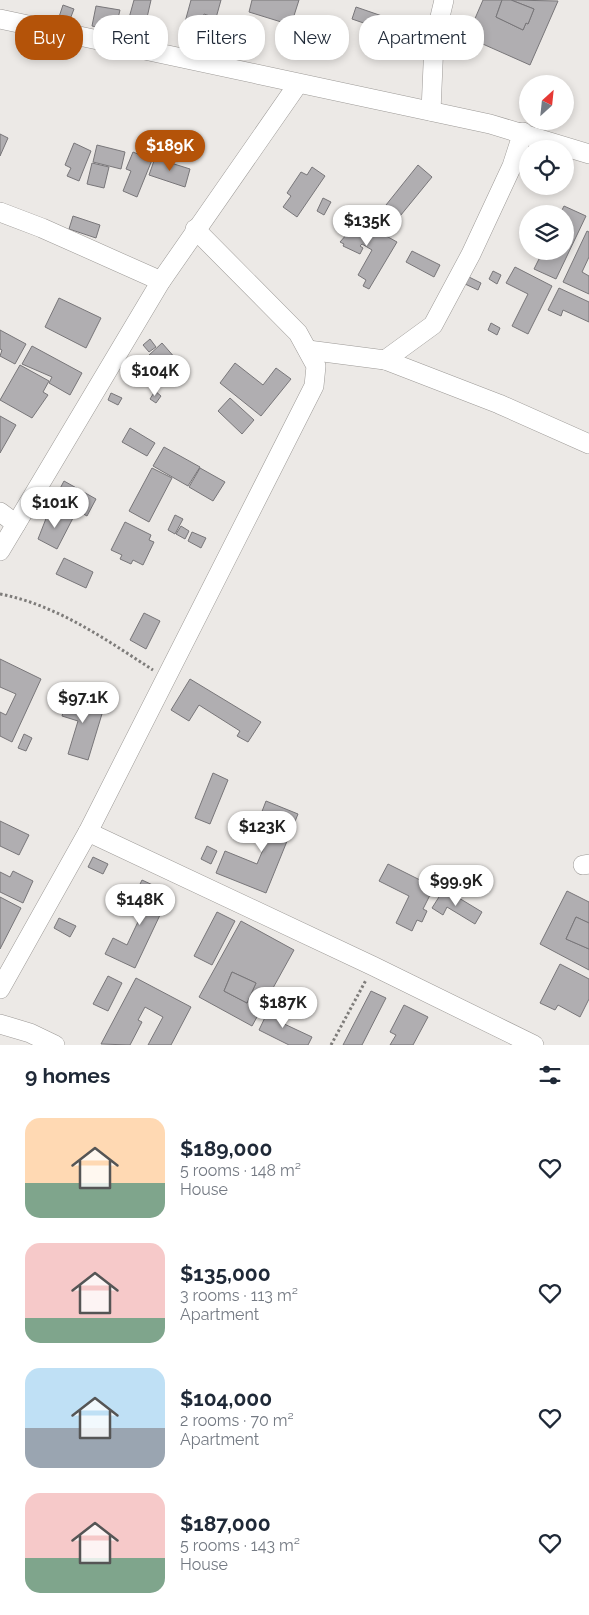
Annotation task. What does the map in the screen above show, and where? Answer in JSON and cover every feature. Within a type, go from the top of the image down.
[{"type":"street","points":[[432,111],[434,42],[444,0]]},
{"type":"street","points":[[0,20],[432,111],[523,132],[589,154]]},
{"type":"street","points":[[0,551],[161,281],[195,229],[298,84]]},
{"type":"street","points":[[385,360],[433,325],[475,245],[512,166],[523,132]]},
{"type":"street","points":[[0,212],[42,228],[161,281]]},
{"type":"street","points":[[0,989],[88,832],[167,680],[314,386],[316,366],[298,333],[195,229]]},
{"type":"street","points":[[308,350],[385,360],[499,404],[589,444]]},
{"type":"street","points":[[0,512],[16,524]]},
{"type":"street","points":[[88,832],[374,966],[534,1045]]},
{"type":"street","points":[[0,1024],[30,1033],[55,1045]]},
{"type":"path","points":[[0,594],[61,615],[92,630],[167,680]]},
{"type":"path","points":[[331,1045],[374,966]]},
{"type":"building","points":[[134,0],[151,0],[148,15],[130,15]]},
{"type":"building","points":[[191,0],[221,0],[217,15],[187,15]]},
{"type":"building","points":[[252,0],[299,0],[294,15],[275,15],[275,20],[265,17],[265,15],[249,12]]},
{"type":"building","points":[[483,0],[502,0],[496,17],[523,30],[526,23],[528,24],[534,9],[511,0],[558,1],[530,65],[484,45],[484,15],[477,15]]},
{"type":"building","points":[[502,0],[511,0],[534,9],[528,24],[526,23],[523,30],[496,17]]},
{"type":"building","points":[[63,5],[74,9],[72,15],[60,15]]},
{"type":"building","points":[[96,6],[120,10],[119,15],[94,15]]},
{"type":"building","points":[[356,7],[379,15],[359,15],[359,21],[352,19]]},
{"type":"building","points":[[0,134],[8,138],[0,156]]},
{"type":"building","points":[[74,143],[91,151],[79,181],[67,176],[71,168],[65,165]]},
{"type":"building","points":[[97,145],[125,152],[121,169],[93,162]]},
{"type":"building","points":[[133,152],[152,160],[137,197],[123,191],[131,171],[126,169]]},
{"type":"building","points":[[155,158],[190,169],[185,187],[149,175]]},
{"type":"building","points":[[92,163],[109,167],[104,188],[87,184]]},
{"type":"building","points":[[418,165],[432,177],[396,221],[382,210]]},
{"type":"building","points":[[312,167],[325,176],[297,217],[283,207],[291,196],[287,193],[301,172],[307,175]]},
{"type":"building","points":[[323,198],[331,202],[324,215],[317,211]]},
{"type":"building","points":[[574,211],[586,216],[574,241]]},
{"type":"building","points":[[347,214],[397,242],[369,289],[363,286],[366,280],[358,275],[372,250],[362,244],[360,246],[363,248],[360,254],[343,246],[344,244],[340,242],[347,234],[339,229]]},
{"type":"building","points":[[73,216],[100,225],[96,238],[69,229]]},
{"type":"building","points":[[587,231],[589,232],[589,257],[582,272],[589,276],[589,294],[563,282]]},
{"type":"building","points":[[412,251],[440,265],[434,277],[406,262]]},
{"type":"building","points":[[538,260],[565,260],[556,279],[534,269]]},
{"type":"building","points":[[515,267],[552,286],[528,334],[512,326],[528,294],[506,283]]},
{"type":"building","points":[[493,271],[501,275],[497,284],[489,279]]},
{"type":"building","points":[[469,277],[481,283],[478,290],[465,284]]},
{"type":"building","points":[[559,288],[589,302],[589,322],[563,310],[561,316],[548,310]]},
{"type":"building","points":[[59,298],[101,318],[86,348],[45,327]]},
{"type":"building","points":[[491,323],[500,328],[497,335],[488,330]]},
{"type":"building","points":[[0,330],[26,344],[15,364],[0,356],[2,350],[0,349]]},
{"type":"building","points":[[150,339],[156,347],[149,352],[143,345]]},
{"type":"building","points":[[162,343],[183,367],[168,380],[148,356]]},
{"type":"building","points":[[32,346],[82,373],[70,395],[49,383],[52,377],[22,364]]},
{"type":"building","points":[[235,363],[263,385],[276,368],[291,379],[261,416],[220,383]]},
{"type":"building","points":[[20,365],[49,381],[43,392],[48,395],[32,418],[0,400]]},
{"type":"building","points":[[130,375],[138,377],[135,386],[127,383]]},
{"type":"building","points":[[155,391],[161,396],[156,403],[150,399]]},
{"type":"building","points":[[111,393],[122,398],[118,405],[108,400]]},
{"type":"building","points":[[230,398],[254,420],[242,434],[218,411]]},
{"type":"building","points":[[0,416],[16,425],[0,453]]},
{"type":"building","points":[[130,428],[155,443],[147,456],[122,442]]},
{"type":"building","points":[[164,447],[200,467],[188,486],[153,466]]},
{"type":"building","points":[[152,468],[172,478],[149,522],[129,511]]},
{"type":"building","points":[[200,468],[225,482],[213,501],[189,487]]},
{"type":"building","points":[[64,481],[96,499],[87,516],[55,498]]},
{"type":"building","points":[[54,509],[73,518],[57,549],[38,539],[47,516],[50,517]]},
{"type":"building","points":[[175,515],[183,519],[175,534],[168,530]]},
{"type":"building","points":[[125,522],[151,535],[149,540],[154,542],[143,565],[133,560],[131,564],[120,559],[122,555],[111,550]]},
{"type":"building","points":[[181,526],[189,531],[185,539],[176,534]]},
{"type":"building","points":[[192,532],[206,538],[201,548],[188,541]]},
{"type":"building","points":[[64,558],[93,572],[86,588],[56,574]]},
{"type":"building","points":[[144,613],[160,621],[146,649],[130,640]]},
{"type":"building","points":[[0,659],[41,679],[12,742],[0,736],[0,712],[6,715],[16,694],[0,687]]},
{"type":"building","points":[[190,679],[261,722],[248,742],[237,736],[240,731],[199,705],[189,721],[171,710]]},
{"type":"building","points":[[69,694],[105,704],[88,760],[68,754],[78,721],[62,716]]},
{"type":"building","points":[[24,734],[32,738],[26,751],[18,748]]},
{"type":"building","points":[[213,773],[228,780],[210,824],[195,818]]},
{"type":"building","points":[[266,801],[298,814],[266,893],[216,873],[225,851],[257,864],[276,819],[261,814]]},
{"type":"building","points":[[0,821],[29,835],[19,855],[0,846]]},
{"type":"building","points":[[207,846],[217,851],[211,864],[201,859]]},
{"type":"building","points":[[93,857],[108,864],[103,874],[88,867]]},
{"type":"building","points":[[388,864],[434,887],[423,909],[427,911],[422,922],[417,920],[412,931],[396,923],[409,896],[379,881]]},
{"type":"building","points":[[13,871],[33,881],[23,903],[0,892],[0,872],[10,877]]},
{"type":"building","points":[[142,880],[157,887],[155,892],[168,898],[135,968],[105,954],[113,938],[127,945],[145,907],[132,901]]},
{"type":"building","points":[[444,889],[482,912],[475,924],[447,907],[443,915],[432,908]]},
{"type":"building","points":[[567,891],[589,902],[589,923],[576,917],[566,939],[589,949],[589,970],[540,944]]},
{"type":"building","points":[[0,897],[21,908],[0,949]]},
{"type":"building","points":[[217,912],[235,921],[212,965],[194,956]]},
{"type":"building","points":[[576,917],[589,923],[589,949],[566,939]]},
{"type":"building","points":[[59,918],[76,926],[70,937],[54,928]]},
{"type":"building","points":[[241,921],[294,950],[252,1026],[199,997]],"holes":[[[232,972],[256,983],[247,1003],[224,991]]]},
{"type":"building","points":[[560,964],[589,979],[589,999],[580,1017],[558,1005],[555,1010],[540,1003]]},
{"type":"building","points":[[232,972],[256,983],[247,1003],[224,991]]},
{"type":"building","points":[[108,976],[122,983],[108,1011],[93,1004]]},
{"type":"building","points":[[136,978],[191,1007],[171,1045],[148,1045],[163,1017],[145,1007],[138,1020],[142,1022],[130,1045],[101,1044]]},
{"type":"building","points":[[371,991],[386,998],[362,1045],[343,1045]]},
{"type":"building","points":[[271,1005],[286,1012],[280,1022],[312,1037],[308,1045],[289,1045],[259,1030]]},
{"type":"building","points":[[404,1005],[428,1017],[413,1045],[390,1045],[396,1035],[390,1032]]}]
